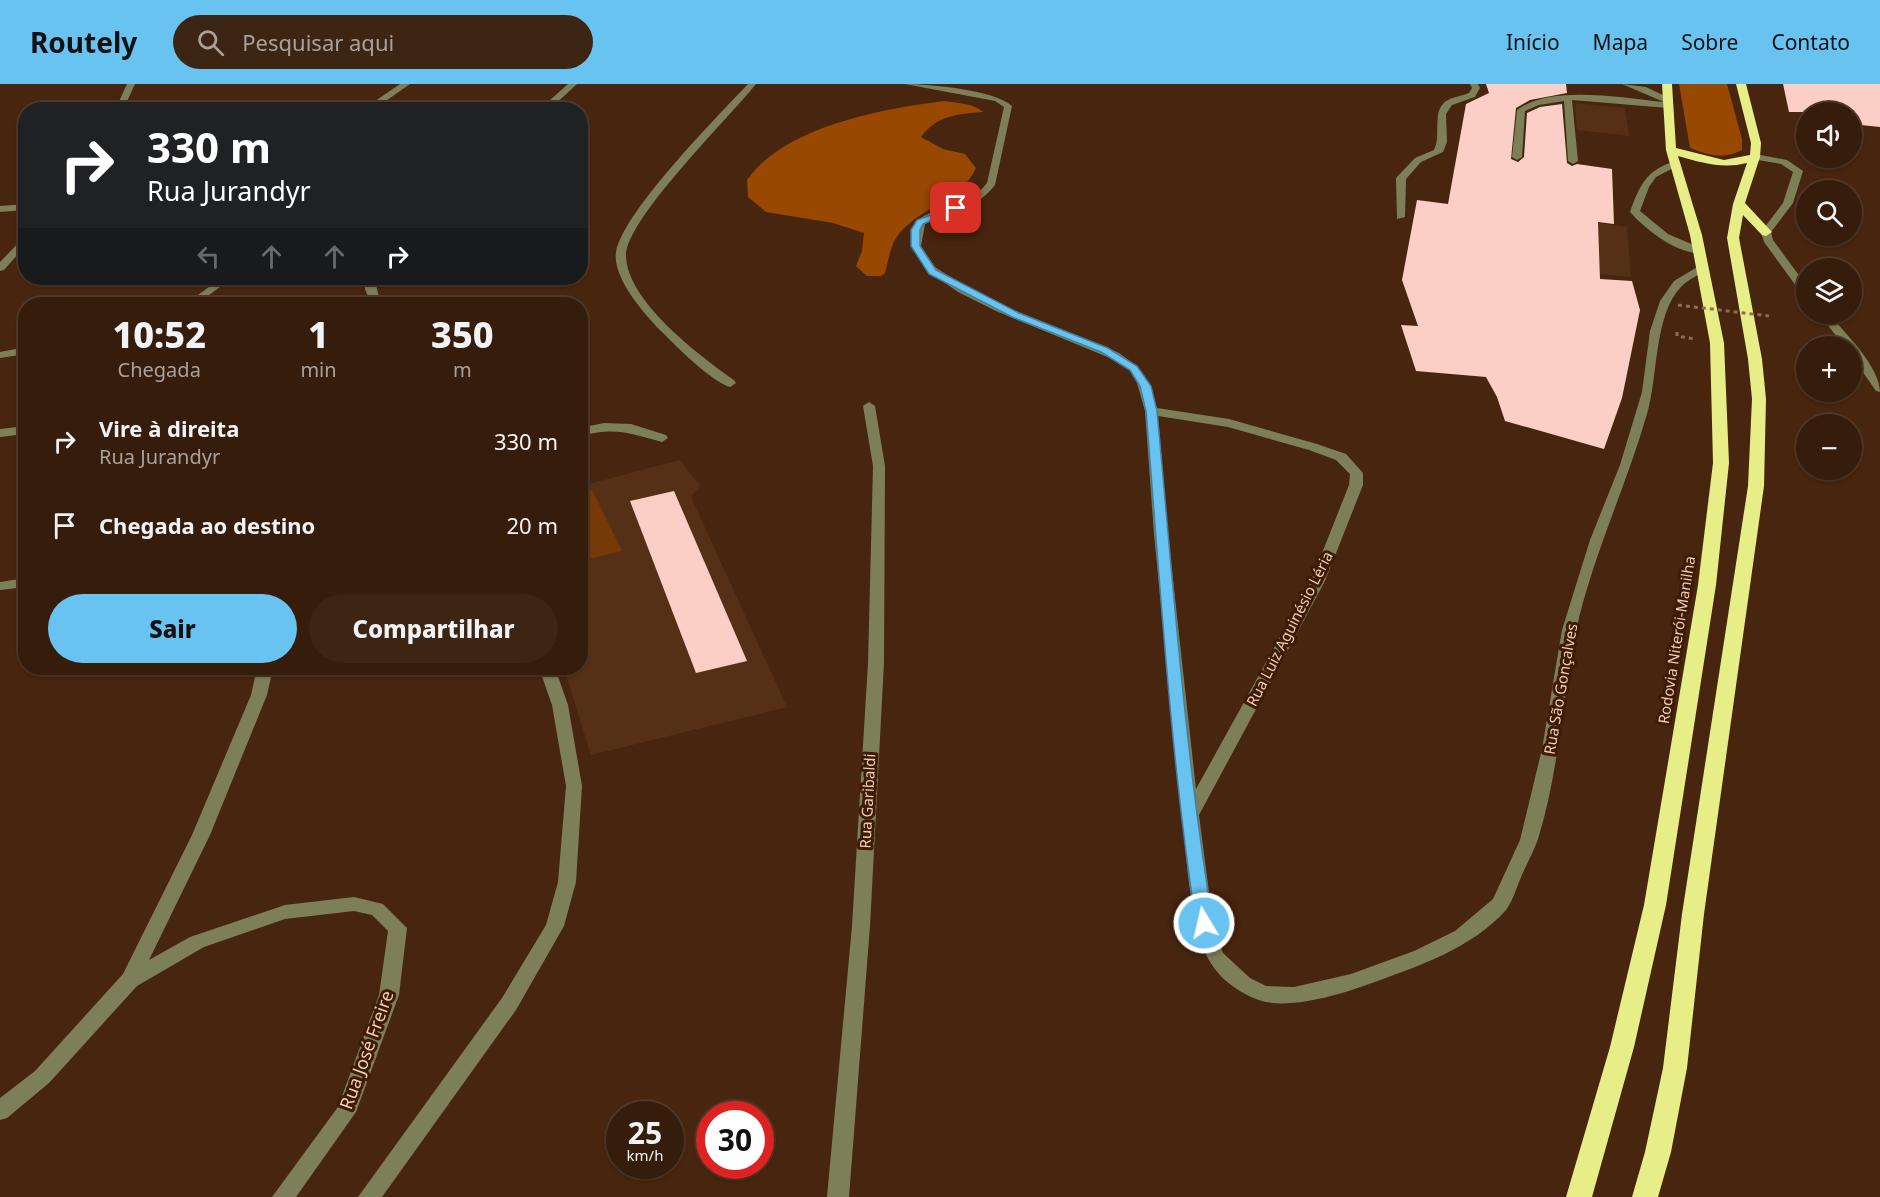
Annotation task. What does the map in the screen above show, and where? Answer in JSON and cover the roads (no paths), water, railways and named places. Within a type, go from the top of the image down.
[{"type":"highway","name":"Rodovia Niterói-Manilha","points":[[1579,1197],[1622,1047],[1659,882],[1707,585],[1720,474],[1717,343],[1699,251],[1671,150],[1667,84]]},
{"type":"highway","points":[[1645,1197],[1659,1152],[1675,1068],[1693,915],[1756,486],[1759,399],[1755,359],[1733,238],[1739,204],[1755,157],[1755,143],[1741,84]]},
{"type":"highway","points":[[1671,150],[1702,160],[1735,164],[1755,157]]},
{"type":"highway","points":[[1739,204],[1766,232]]},
{"type":"street","points":[[123,102],[131,84]]},
{"type":"street","points":[[378,102],[406,84]]},
{"type":"street","points":[[552,102],[573,84]]},
{"type":"street","points":[[730,383],[673,338],[639,299],[623,274],[621,253],[626,236],[643,210],[752,84]]},
{"type":"street","name":"Rua São Gonçalves","points":[[909,84],[997,99],[1008,106],[992,183],[986,193],[977,200],[920,222],[915,230],[915,246],[932,272],[1016,315],[1105,350],[1133,368],[1146,386],[1151,411],[1163,556],[1204,923],[1215,957],[1243,984],[1264,994],[1294,995],[1352,982],[1421,957],[1462,936],[1500,904],[1529,840],[1550,749],[1569,630],[1597,540],[1626,465],[1648,392],[1656,330],[1665,301],[1678,283],[1703,268]]},
{"type":"street","points":[[1400,217],[1401,178],[1418,160],[1438,152],[1443,142],[1442,114],[1449,104],[1472,95],[1476,88],[1474,84]]},
{"type":"street","points":[[1626,84],[1643,89],[1668,105]]},
{"type":"street","points":[[1516,157],[1521,110],[1528,105],[1547,99],[1571,99],[1668,105]]},
{"type":"street","points":[[1571,99],[1568,110],[1573,160]]},
{"type":"street","points":[[1528,105],[1568,110]]},
{"type":"street","points":[[1755,157],[1784,162],[1798,171],[1788,203],[1766,232],[1768,240],[1796,278]]},
{"type":"street","points":[[1676,164],[1662,167],[1653,173],[1643,189],[1635,212],[1658,234],[1684,247],[1699,251]]},
{"type":"street","points":[[0,209],[18,208]]},
{"type":"street","points":[[0,268],[18,247]]},
{"type":"street","points":[[201,297],[217,285]]},
{"type":"street","points":[[1832,324],[1842,336]]},
{"type":"street","points":[[0,356],[18,352]]},
{"type":"street","points":[[1862,363],[1880,388]]},
{"type":"street","name":"Rua Garibaldi","points":[[838,1197],[861,926],[876,663],[879,466],[869,406]]},
{"type":"street","name":"Rua Luiz Aguinésio Léria","points":[[1151,411],[1229,423],[1312,447],[1341,458],[1357,473],[1356,486],[1318,581],[1191,814]]},
{"type":"street","points":[[588,430],[604,426],[626,425],[662,438]]},
{"type":"street","points":[[0,433],[18,431]]},
{"type":"street","points":[[0,586],[18,583]]},
{"type":"street","points":[[130,980],[201,835],[259,695],[264,675]]},
{"type":"street","points":[[369,1197],[509,1004],[555,926],[567,882],[574,786],[560,705],[549,675]]},
{"type":"street","name":"Rua José Freire","points":[[0,1111],[42,1077],[130,980],[197,942],[285,912],[354,903],[377,909],[398,928],[389,995],[346,1112],[283,1197]]}]
